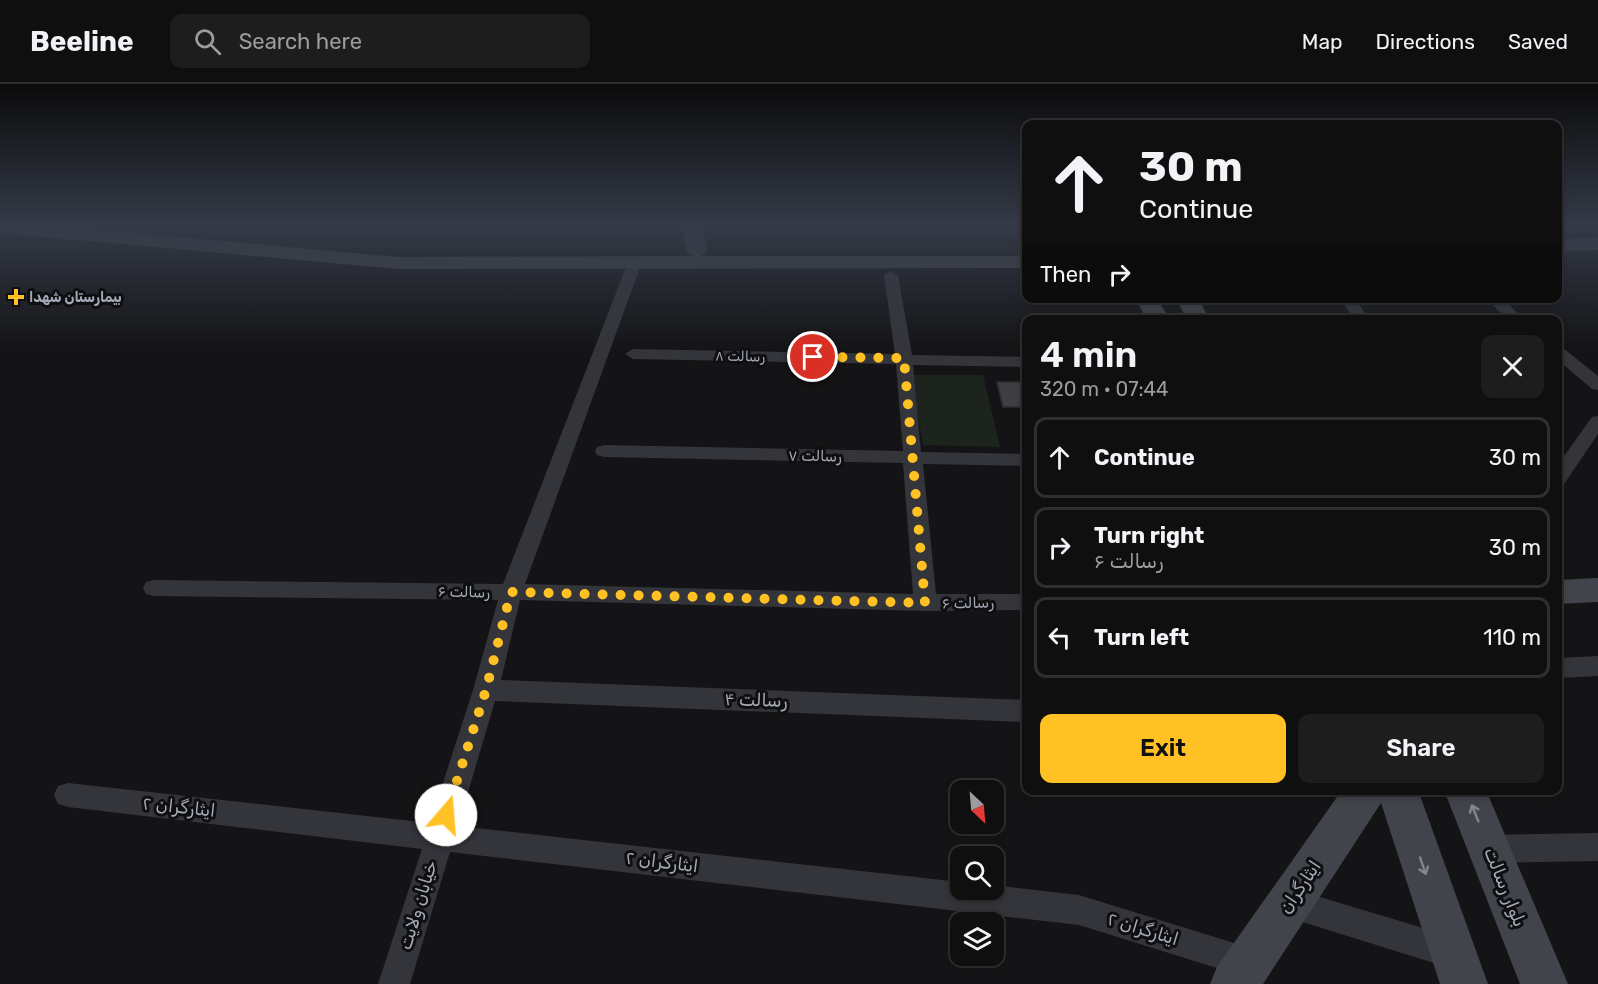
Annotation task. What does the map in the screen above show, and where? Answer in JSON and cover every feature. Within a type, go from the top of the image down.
[{"type":"main road","points":[[1562,592],[1598,590]]},
{"type":"main road","name":"ایثارگران","points":[[1242,973],[1363,795]]},
{"type":"main road","points":[[1399,795],[1459,968]]},
{"type":"main road","name":"بلوار رسالت","points":[[1467,795],[1544,984]]},
{"type":"street","name":"خیابان ولایت","points":[[394,984],[486,690],[511,592],[633,266]]},
{"type":"street","points":[[891,275],[904,358],[925,603]]},
{"type":"street","points":[[1350,303],[1359,315]]},
{"type":"street","points":[[1498,303],[1512,315]]},
{"type":"street","name":"رسالت ۸","points":[[633,354],[1022,362]]},
{"type":"street","points":[[1562,355],[1598,385]]},
{"type":"street","points":[[1562,473],[1598,421]]},
{"type":"street","name":"رسالت ۷","points":[[604,451],[912,459],[1022,459]]},
{"type":"street","name":"رسالت ۶","points":[[154,588],[511,592],[925,603],[1022,602]]},
{"type":"street","points":[[1562,668],[1598,666]]},
{"type":"street","name":"رسالت ۴","points":[[486,690],[1022,711]]},
{"type":"street","name":"ایثارگران ۲","points":[[68,795],[1079,910],[1242,973]]},
{"type":"street","points":[[1489,849],[1598,847]]},
{"type":"street","points":[[1290,903],[1459,968]]},
{"type":"shaded area","points":[[911,375],[983,375],[1000,447],[923,445]]},
{"type":"building","points":[[997,382],[1022,382],[1022,407],[1003,407]]},
{"type":"place","name":"بیمارستان شهدا","points":[[16,297]]},
{"type":"route","points":[[446,815],[486,690],[511,592],[925,603],[904,358],[813,357]]}]
